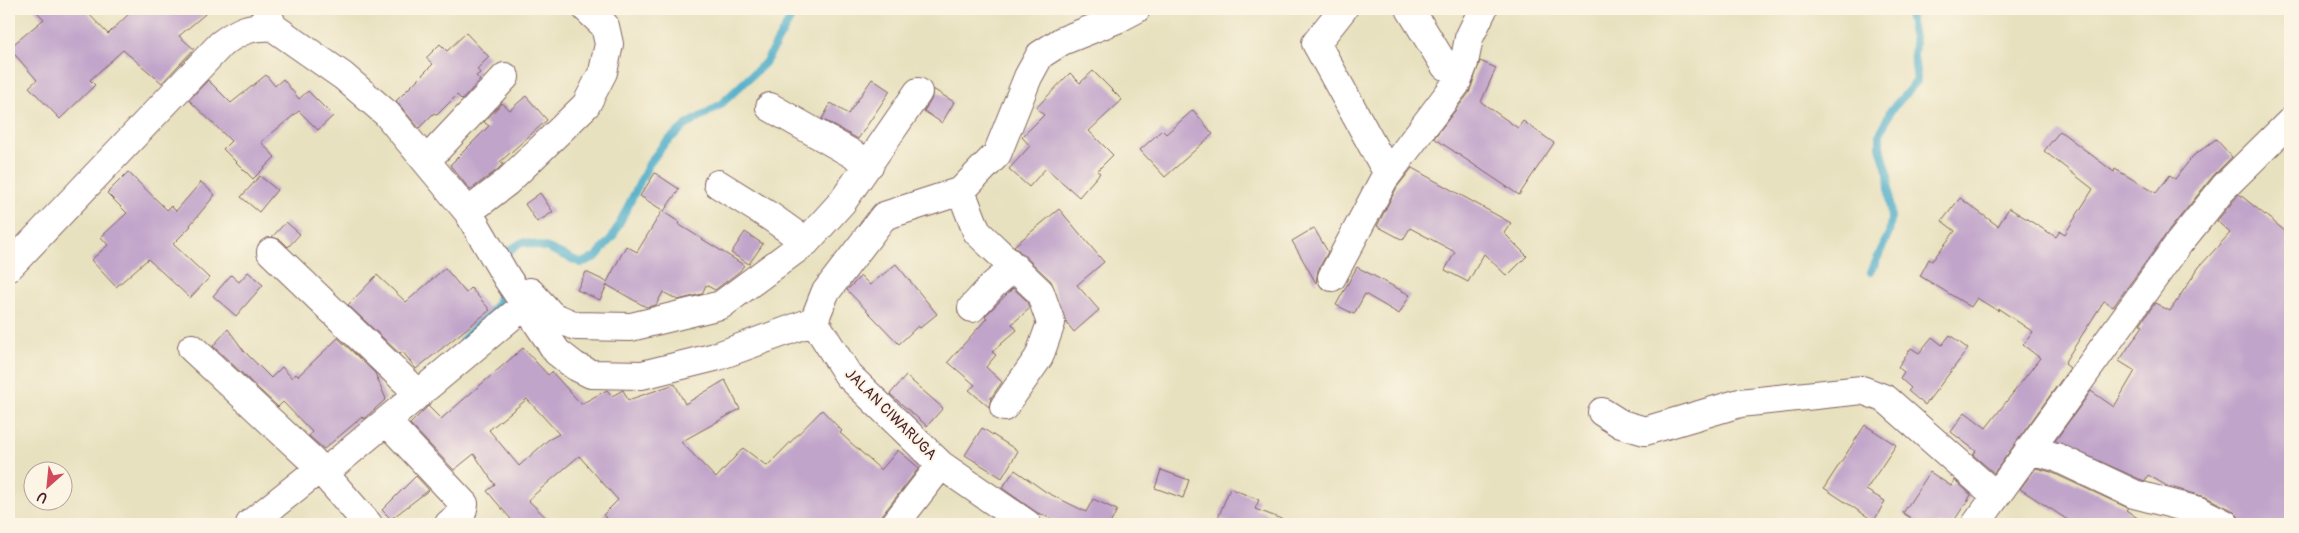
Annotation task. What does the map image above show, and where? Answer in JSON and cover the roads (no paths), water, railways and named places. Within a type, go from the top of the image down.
[{"type":"street","points":[[468,212],[506,182],[586,105],[603,72],[609,44],[605,26],[587,9]]},
{"type":"street","points":[[9,267],[221,44],[235,34],[270,18],[388,114],[468,212],[507,278],[557,352],[575,366],[591,374],[607,376],[642,375],[686,366],[814,321],[825,293],[884,216],[961,191],[997,154],[1028,77],[1040,55],[1062,40],[1117,20],[1136,9]]},
{"type":"street","points":[[1343,9],[1316,43],[1382,163]]},
{"type":"street","points":[[1410,9],[1445,66]]},
{"type":"street","points":[[1332,277],[1384,178],[1456,84],[1464,64],[1469,38],[1483,9]]},
{"type":"street","points":[[427,160],[505,77]]},
{"type":"street","points":[[507,278],[535,295],[552,316],[576,326],[631,327],[721,305],[806,242],[843,201],[918,92]]},
{"type":"street","points":[[770,107],[870,164]]},
{"type":"street","points":[[1976,524],[1995,495],[2184,236],[2225,186],[2289,126]]},
{"type":"street","points":[[718,184],[771,217],[806,242]]},
{"type":"street","points":[[961,191],[976,232],[1040,292],[1051,323],[1039,356],[1004,407]]},
{"type":"street","points":[[271,252],[419,394]]},
{"type":"street","points":[[972,308],[992,286],[1014,267]]},
{"type":"street","points":[[250,524],[387,422],[525,305]]},
{"type":"street","name":"JALAN CIWARUGA","points":[[814,321],[848,375],[941,465],[1027,524]]},
{"type":"street","points":[[192,348],[312,460],[368,524]]},
{"type":"street","points":[[1602,412],[1621,424],[1646,431],[1740,403],[1862,390],[1886,399],[1995,495]]},
{"type":"street","points":[[387,422],[464,504],[462,513],[449,524]]},
{"type":"street","points":[[2029,450],[2056,458],[2134,494],[2199,511],[2225,524]]},
{"type":"street","points":[[895,524],[941,465]]},
{"type":"waterway","points":[[505,261],[508,251],[523,242],[548,248],[581,263],[596,257],[613,236],[649,164],[664,144],[685,126],[720,105],[765,63],[796,9]]},
{"type":"waterway","points":[[1871,272],[1889,233],[1891,219],[1888,173],[1880,147],[1880,134],[1891,110],[1917,81],[1914,56],[1915,43],[1908,9]]},
{"type":"waterway","points":[[463,340],[499,303],[500,281]]}]
